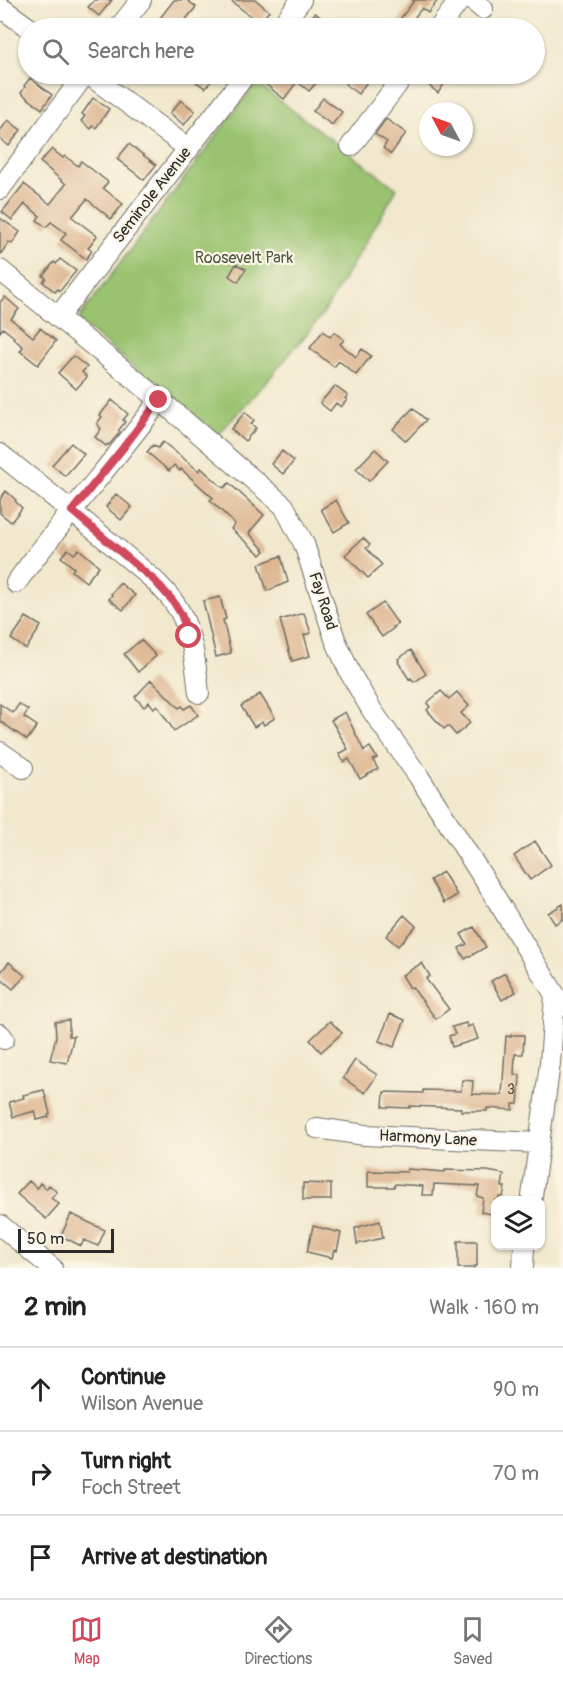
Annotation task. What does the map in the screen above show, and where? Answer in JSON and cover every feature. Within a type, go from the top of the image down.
[{"type":"street","points":[[127,18],[141,0]]},
{"type":"street","points":[[288,18],[301,0]]},
{"type":"street","points":[[446,18],[460,0]]},
{"type":"street","points":[[0,7],[18,20]]},
{"type":"street","points":[[0,189],[79,84]]},
{"type":"street","points":[[101,84],[189,149]]},
{"type":"street","name":"Seminole Avenue","points":[[58,317],[238,84]]},
{"type":"street","points":[[351,146],[398,84]]},
{"type":"street","name":"Fay Road","points":[[0,270],[284,506],[304,544],[335,639],[350,674],[373,712],[419,777],[559,1001]]},
{"type":"street","points":[[16,583],[159,400]]},
{"type":"street","points":[[0,454],[155,581],[173,601],[181,614],[189,636],[199,693]]},
{"type":"street","points":[[0,752],[23,768]]},
{"type":"street","points":[[532,1196],[559,1001]]},
{"type":"street","name":"Harmony Lane","points":[[317,1128],[365,1135],[539,1143]]},
{"type":"street","points":[[0,1225],[52,1268]]},
{"type":"street","points":[[523,1268],[524,1250]]},
{"type":"green space","name":"Roosevelt Park","points":[[255,84],[397,189],[323,314],[217,436],[82,324],[79,318]]},
{"type":"building","points":[[95,0],[112,0],[99,16],[88,7]]},
{"type":"building","points":[[174,0],[187,0],[196,7],[187,18],[160,18]]},
{"type":"building","points":[[230,0],[256,0],[269,11],[263,18],[253,18]]},
{"type":"building","points":[[412,0],[438,0],[428,13],[422,8],[414,18],[401,18],[414,1]]},
{"type":"building","points":[[315,13],[322,18],[311,18]]},
{"type":"building","points":[[38,84],[52,95],[42,109],[21,93],[24,86]]},
{"type":"building","points":[[265,84],[295,84],[284,99]]},
{"type":"building","points":[[300,84],[315,84],[309,91]]},
{"type":"building","points":[[345,84],[366,84],[358,94]]},
{"type":"building","points":[[427,84],[444,84],[438,93]]},
{"type":"building","points":[[93,98],[109,109],[96,128],[93,126],[91,129],[81,121],[85,116],[82,114]]},
{"type":"building","points":[[323,98],[342,112],[332,125],[313,111]]},
{"type":"building","points":[[181,100],[195,111],[184,125],[170,113]]},
{"type":"building","points":[[386,119],[406,133],[391,154],[383,148],[387,142],[375,134]]},
{"type":"building","points":[[8,120],[21,130],[9,146],[0,139],[0,131]]},
{"type":"building","points":[[129,144],[156,165],[144,180],[117,159]]},
{"type":"building","points":[[52,149],[78,166],[81,161],[108,182],[103,188],[123,204],[111,219],[87,199],[72,217],[97,236],[88,248],[92,251],[86,259],[61,240],[66,233],[51,222],[46,227],[37,220],[40,216],[25,204],[12,220],[2,212],[24,184],[50,204],[66,184],[40,162]]},
{"type":"building","points":[[0,218],[20,232],[12,244],[9,242],[0,255]]},
{"type":"building","points":[[60,259],[76,271],[60,291],[58,289],[55,292],[43,282],[46,278],[43,276],[54,262],[56,264]]},
{"type":"building","points":[[236,264],[246,269],[238,282],[229,276]]},
{"type":"building","points":[[5,297],[19,309],[11,319],[33,337],[40,328],[56,341],[38,365],[20,351],[23,347],[14,337],[3,328],[0,332],[0,302]]},
{"type":"building","points":[[323,331],[330,337],[334,332],[344,340],[340,344],[356,357],[362,349],[371,356],[356,375],[339,361],[334,367],[310,348]]},
{"type":"building","points":[[73,356],[87,367],[82,372],[87,377],[76,389],[58,373]]},
{"type":"building","points":[[335,386],[348,396],[341,407],[336,403],[330,411],[320,403]]},
{"type":"building","points":[[112,400],[128,414],[118,431],[120,432],[106,446],[95,437],[101,429],[97,423],[102,417],[100,415]]},
{"type":"building","points":[[413,408],[426,420],[406,441],[393,429]]},
{"type":"building","points":[[245,412],[254,420],[251,424],[256,428],[245,441],[231,429]]},
{"type":"building","points":[[163,442],[199,471],[201,468],[222,487],[224,488],[229,483],[264,515],[249,533],[265,551],[261,555],[231,529],[235,524],[210,500],[213,498],[181,469],[180,471],[174,465],[169,471],[147,452],[153,445],[158,448]]},
{"type":"building","points":[[71,443],[84,454],[65,476],[52,465]]},
{"type":"building","points":[[375,449],[388,461],[369,481],[356,469]]},
{"type":"building","points":[[282,451],[294,461],[283,474],[271,464]]},
{"type":"building","points":[[6,491],[22,508],[11,522],[0,513],[0,499]]},
{"type":"building","points":[[116,494],[132,507],[121,520],[106,507]]},
{"type":"building","points":[[336,500],[349,523],[334,532],[321,509]]},
{"type":"building","points":[[363,538],[370,545],[366,548],[382,565],[368,578],[345,555]]},
{"type":"building","points":[[68,549],[74,554],[79,549],[99,566],[86,582],[72,571],[74,568],[61,557]]},
{"type":"building","points":[[281,556],[288,582],[267,591],[259,564]]},
{"type":"building","points":[[120,583],[135,595],[123,610],[109,599]]},
{"type":"building","points":[[220,597],[231,653],[216,657],[203,601]]},
{"type":"building","points":[[383,603],[398,624],[382,637],[366,615]]},
{"type":"building","points":[[304,613],[311,633],[304,635],[310,656],[292,661],[280,620]]},
{"type":"building","points":[[26,617],[41,626],[26,649],[11,639]]},
{"type":"building","points":[[141,640],[156,656],[138,672],[124,654]]},
{"type":"building","points":[[411,650],[426,674],[414,682],[411,678],[409,679],[398,662],[398,659]]},
{"type":"building","points":[[151,680],[179,708],[182,706],[184,709],[191,705],[198,715],[174,731],[157,705],[154,708],[149,702],[144,707],[135,697]]},
{"type":"building","points":[[441,691],[449,699],[457,692],[469,706],[461,713],[470,723],[456,735],[448,726],[444,729],[427,710],[430,707],[427,703]]},
{"type":"building","points":[[260,694],[275,718],[264,725],[262,722],[254,727],[241,706]]},
{"type":"building","points":[[0,704],[13,713],[19,704],[28,710],[24,717],[37,726],[27,740],[0,721]]},
{"type":"building","points":[[345,712],[364,751],[370,747],[377,758],[373,760],[378,769],[360,779],[349,759],[344,762],[339,754],[348,749],[331,720]]},
{"type":"building","points":[[535,841],[551,865],[530,880],[514,856]]},
{"type":"building","points":[[443,872],[457,895],[444,903],[430,880]]},
{"type":"building","points":[[563,904],[563,919],[555,924],[548,913]]},
{"type":"building","points":[[404,915],[416,926],[398,946],[386,936]]},
{"type":"building","points":[[474,927],[486,947],[465,959],[459,948],[467,944],[461,934]]},
{"type":"building","points":[[9,962],[25,976],[13,989],[0,978],[0,973]]},
{"type":"building","points":[[422,963],[430,976],[426,979],[449,1009],[436,1019],[402,975]]},
{"type":"building","points":[[505,973],[516,992],[502,1000],[491,981]]},
{"type":"building","points":[[390,1014],[405,1020],[394,1047],[379,1041]]},
{"type":"building","points":[[69,1020],[69,1036],[74,1036],[67,1063],[50,1060],[56,1037],[55,1022]]},
{"type":"building","points":[[330,1021],[342,1033],[321,1052],[310,1040]]},
{"type":"building","points":[[466,1023],[467,1027],[473,1025],[478,1039],[452,1047],[449,1036],[455,1034],[452,1027]]},
{"type":"building","points":[[511,1035],[524,1035],[523,1054],[515,1054],[514,1075],[520,1075],[518,1104],[513,1104],[513,1110],[487,1108],[487,1111],[461,1111],[461,1108],[383,1107],[384,1092],[461,1091],[462,1080],[473,1081],[472,1094],[502,1095],[506,1036],[511,1037]]},
{"type":"building","points":[[355,1060],[377,1075],[365,1093],[343,1078]]},
{"type":"building","points":[[44,1090],[49,1117],[37,1120],[35,1111],[13,1117],[9,1102],[24,1098],[23,1095]]},
{"type":"building","points":[[407,1169],[445,1172],[445,1170],[487,1171],[504,1174],[503,1196],[491,1196],[491,1214],[481,1212],[483,1198],[477,1196],[479,1186],[434,1184],[433,1195],[422,1195],[423,1186],[395,1184],[394,1187],[368,1187],[368,1171],[407,1172]]},
{"type":"building","points":[[29,1181],[37,1188],[40,1183],[46,1189],[49,1185],[57,1192],[51,1198],[59,1204],[46,1219],[17,1194]]},
{"type":"building","points":[[303,1183],[331,1184],[331,1200],[303,1200]]},
{"type":"building","points":[[71,1214],[105,1230],[98,1246],[84,1240],[81,1246],[61,1236]]},
{"type":"building","points":[[380,1221],[383,1238],[357,1244],[355,1228]]},
{"type":"building","points":[[313,1226],[341,1233],[337,1251],[334,1250],[332,1258],[307,1252]]},
{"type":"building","points":[[458,1241],[477,1241],[477,1266],[458,1268]]},
{"type":"route","points":[[159,400],[72,511],[155,581],[173,601],[181,614],[189,636]]}]
